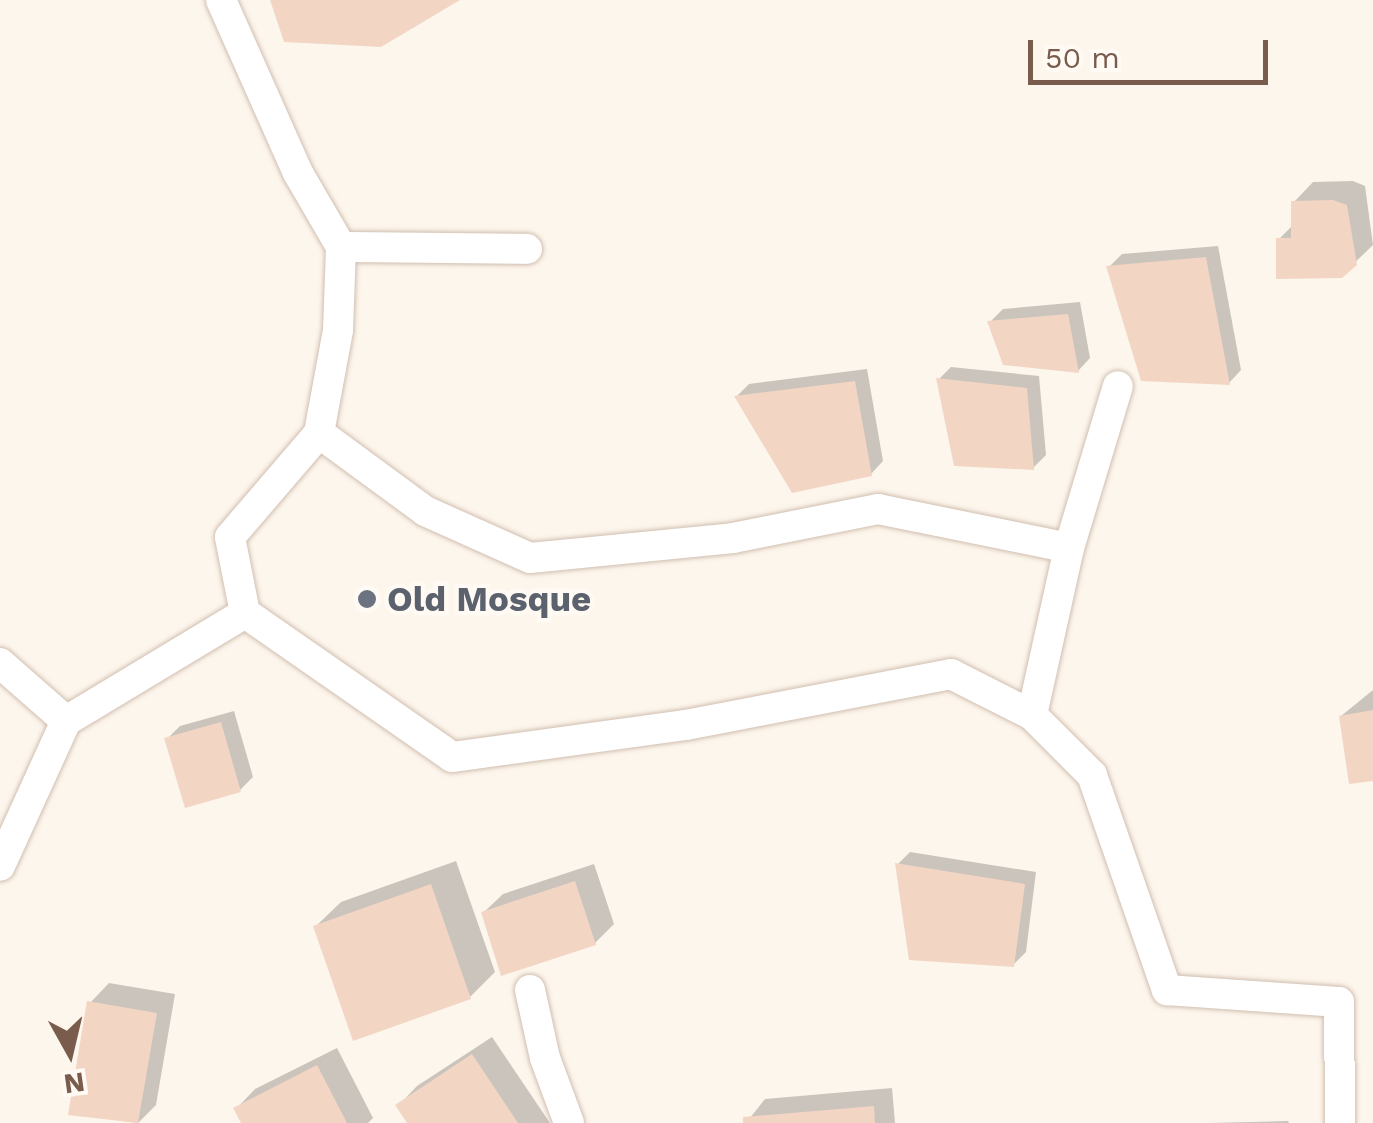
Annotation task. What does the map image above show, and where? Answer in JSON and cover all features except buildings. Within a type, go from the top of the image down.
[{"type":"street","points":[[221,0],[298,173],[341,247],[338,330],[319,433],[230,537],[245,613],[452,758],[686,725],[951,674],[1032,715],[1092,776],[1166,990],[1339,1002],[1340,1123]]},
{"type":"street","points":[[341,247],[526,249]]},
{"type":"street","points":[[1032,715],[1069,548],[1118,386]]},
{"type":"street","points":[[319,433],[425,511],[530,558],[733,538],[878,509],[1069,548]]},
{"type":"street","points":[[0,866],[66,721],[245,613]]},
{"type":"street","points":[[0,663],[66,721]]},
{"type":"street","points":[[530,990],[546,1058],[569,1123]]},
{"type":"place","name":"Old Mosque","points":[[367,599]]}]
